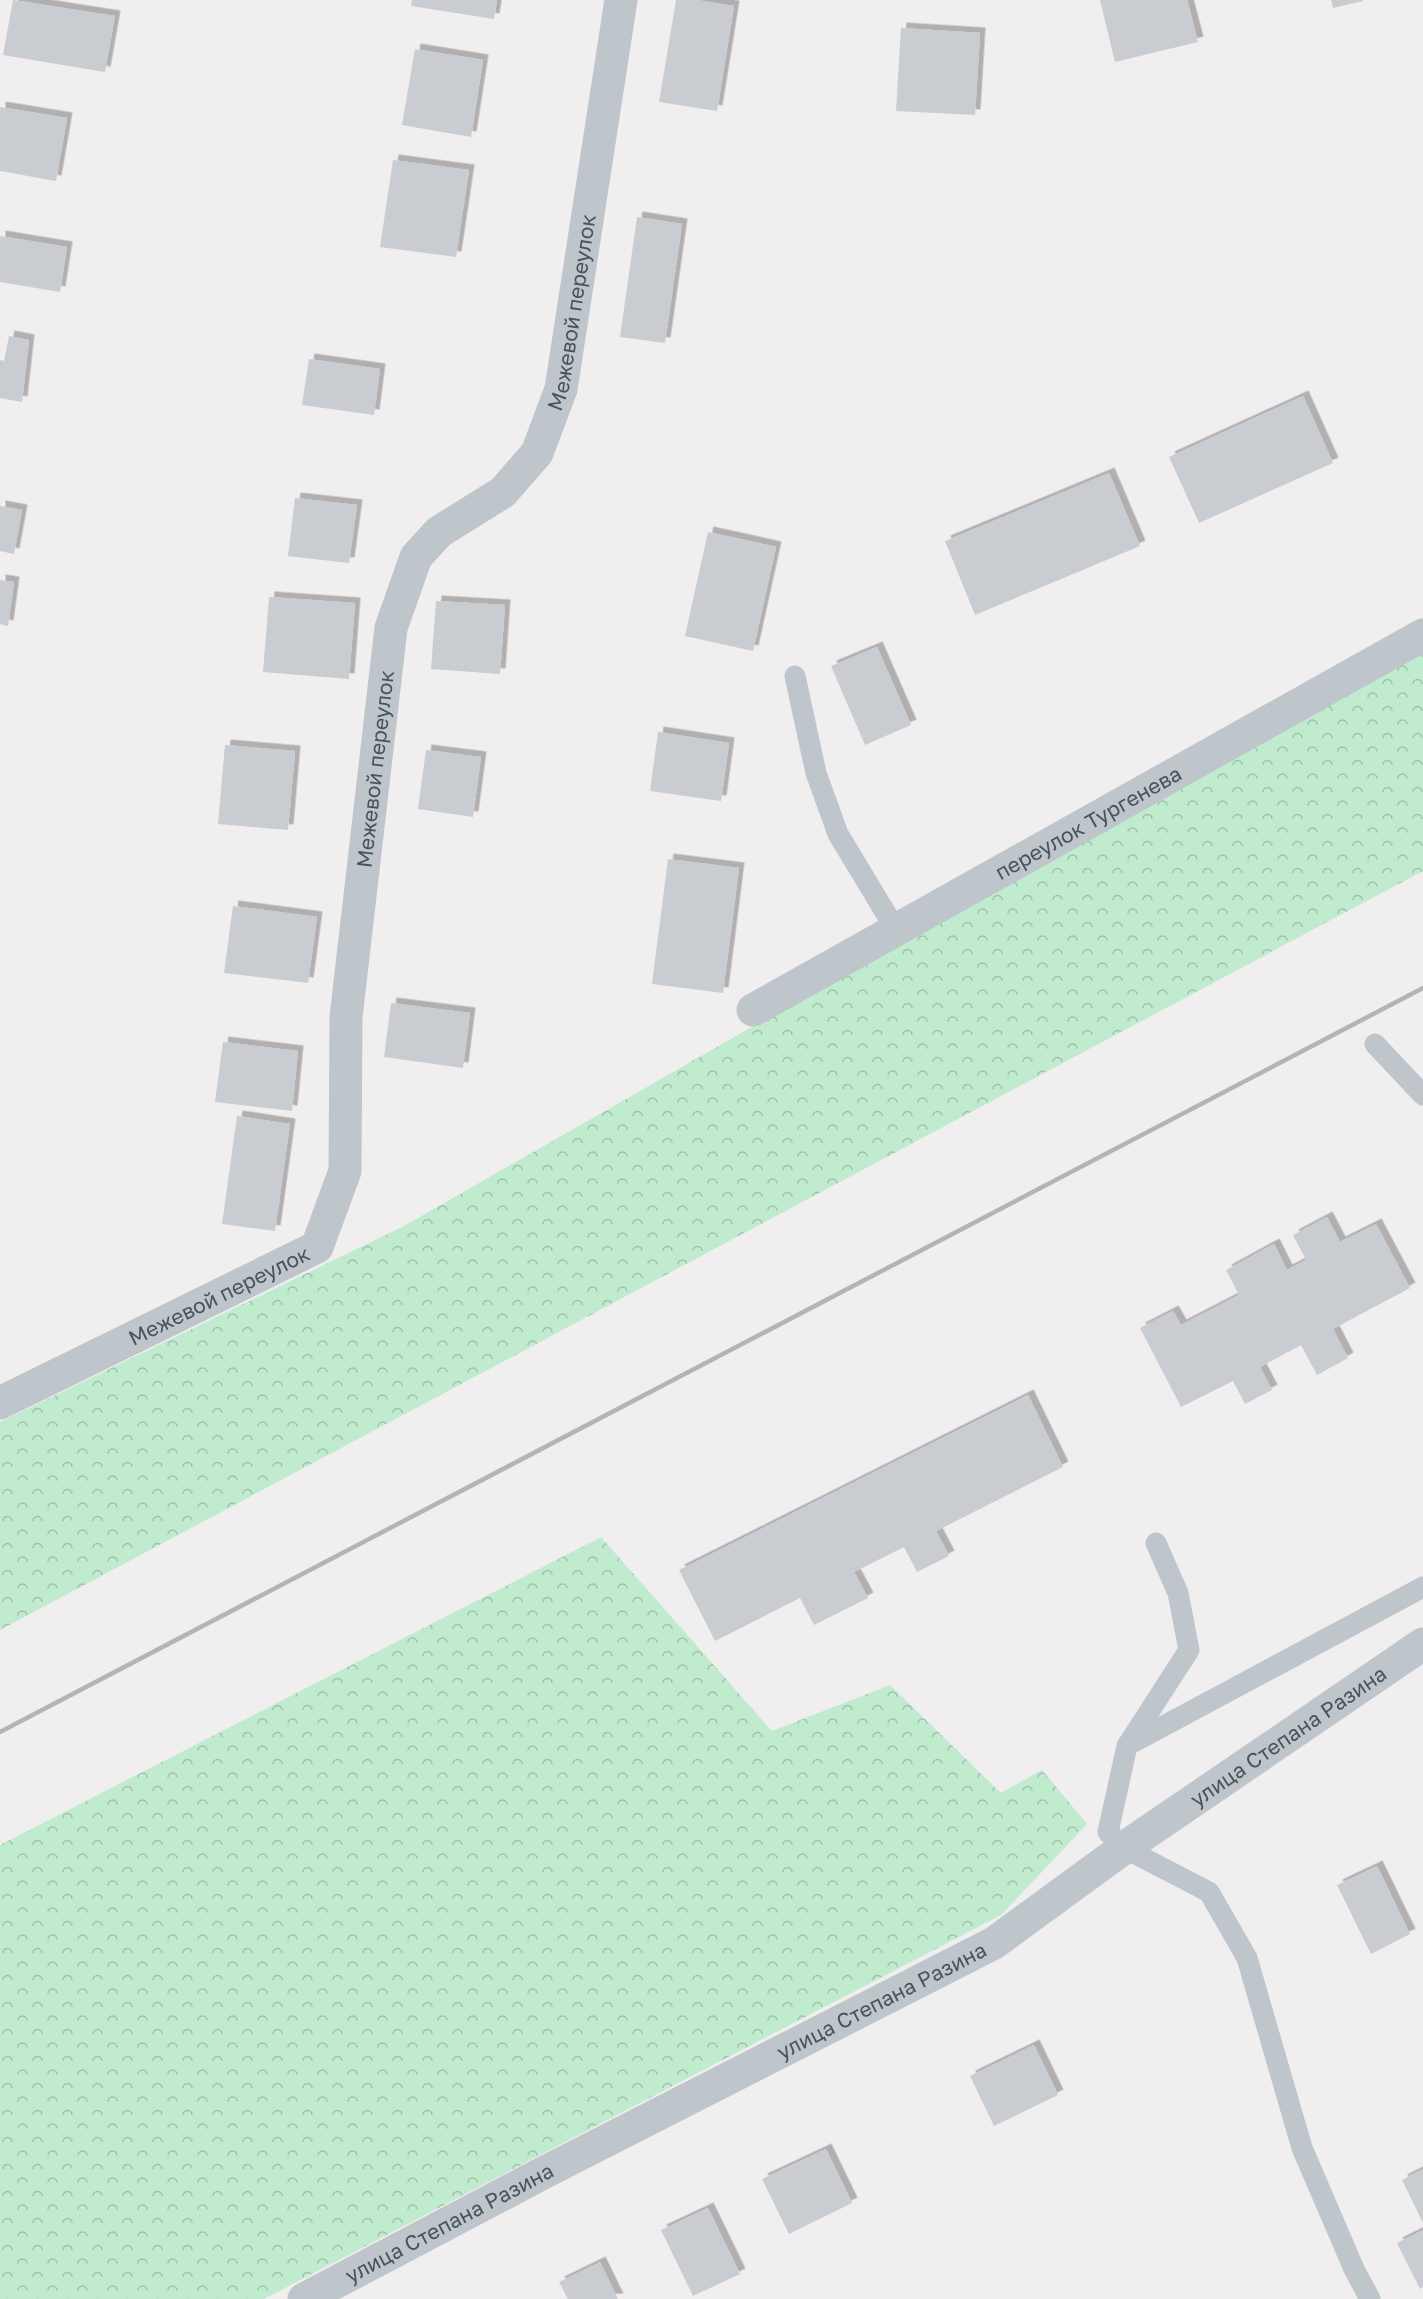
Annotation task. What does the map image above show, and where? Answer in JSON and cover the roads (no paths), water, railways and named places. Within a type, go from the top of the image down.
[{"type":"street","name":"Межевой переулок","points":[[0,1403],[317,1247],[345,1171],[346,1017],[391,628],[416,557],[439,532],[503,492],[537,453],[561,389],[621,0]]},
{"type":"street","name":"переулок Тургенева","points":[[753,1010],[1423,635]]},
{"type":"street","name":"улица Степана Разина","points":[[304,2299],[544,2172],[994,1943],[1124,1848],[1423,1644]]},
{"type":"lane","points":[[795,676],[816,773],[838,834],[896,930]]},
{"type":"lane","points":[[1375,1044],[1423,1095]]},
{"type":"lane","points":[[1156,1543],[1178,1593],[1189,1650],[1127,1746],[1108,1832],[1124,1848],[1209,1892],[1247,1958],[1302,2148],[1354,2269],[1370,2299]]},
{"type":"lane","points":[[1127,1746],[1423,1587]]},
{"type":"railway","points":[[0,1732],[1423,988]]}]
